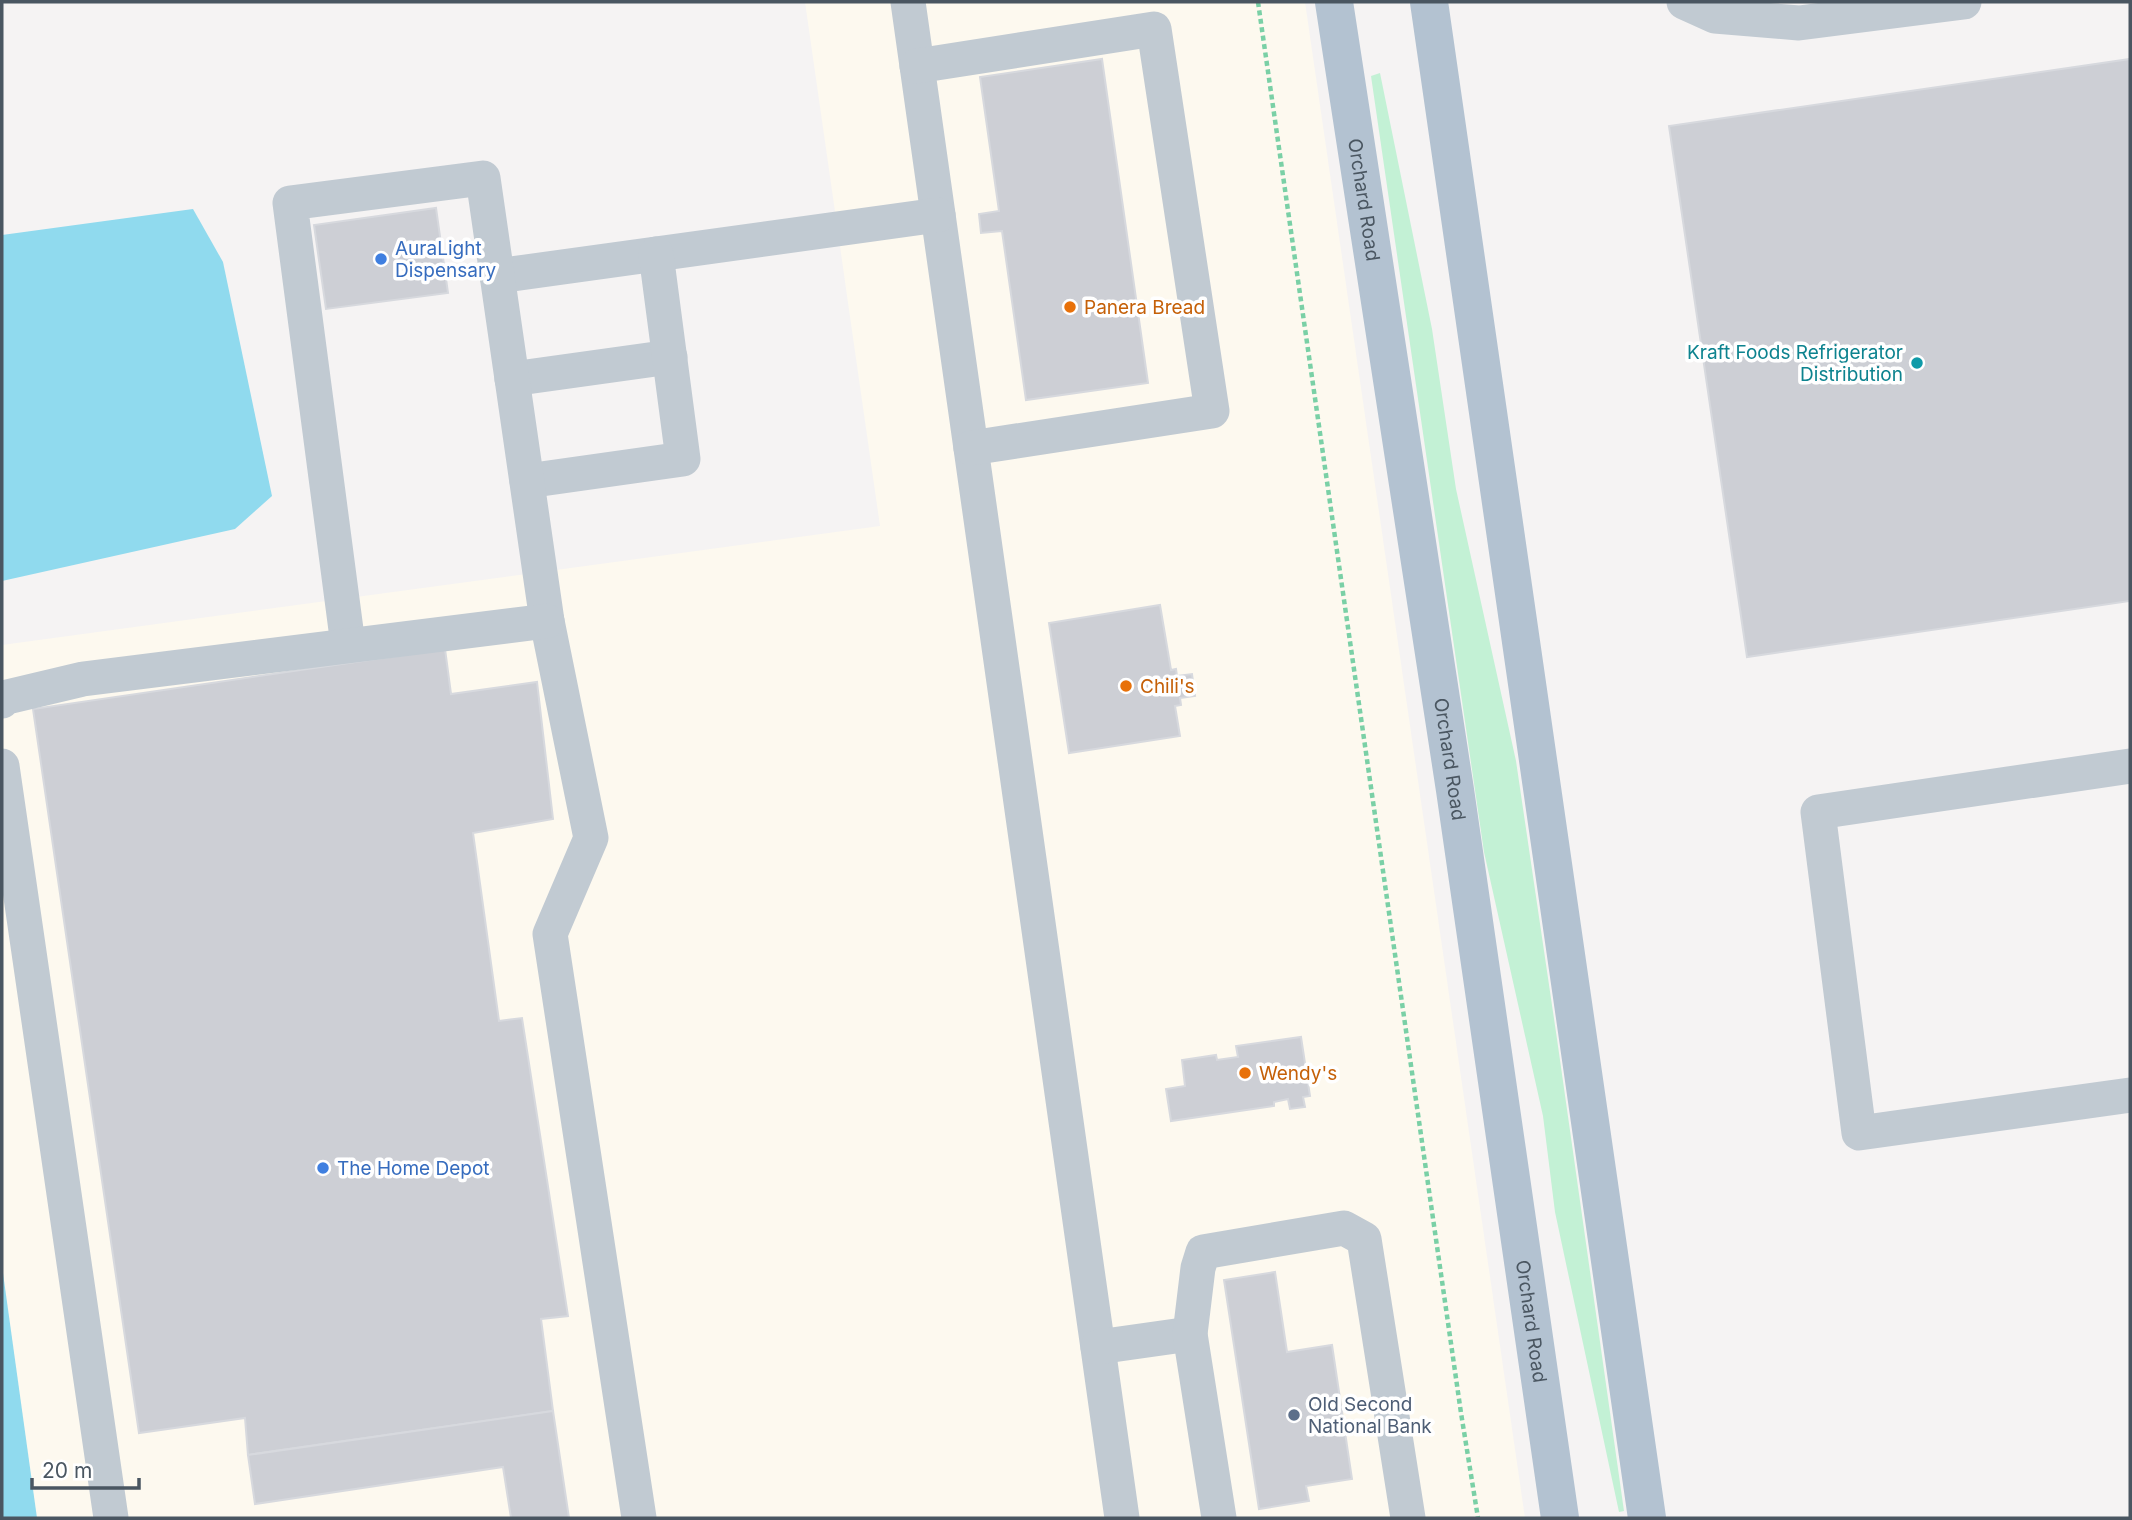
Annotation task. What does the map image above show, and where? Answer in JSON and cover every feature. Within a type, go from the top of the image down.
[{"type":"main road","name":"Orchard Road","points":[[1334,2],[1455,790],[1560,1518]]},
{"type":"main road","points":[[1429,2],[1647,1518]]},
{"type":"lane","points":[[908,2],[1122,1518]]},
{"type":"lane","points":[[1684,2],[1715,16],[1799,23],[1964,2]]},
{"type":"lane","points":[[917,66],[1154,29],[1212,411],[971,448]]},
{"type":"lane","points":[[348,645],[290,203],[483,178],[547,621],[591,838],[550,934],[639,1518]]},
{"type":"lane","points":[[497,276],[938,215]]},
{"type":"lane","points":[[527,481],[683,459],[656,254]]},
{"type":"lane","points":[[512,379],[670,358]]},
{"type":"lane","points":[[2,701],[3,698],[83,679],[547,621]]},
{"type":"lane","points":[[2,766],[111,1518]]},
{"type":"lane","points":[[2130,766],[1818,812],[1859,1133],[2130,1095]]},
{"type":"lane","points":[[1219,1518],[1190,1334],[1198,1268],[1203,1252],[1344,1228],[1364,1239],[1408,1518]]},
{"type":"lane","points":[[1098,1347],[1190,1334]]},
{"type":"path","points":[[1258,2],[1478,1518]]},
{"type":"shaded area","points":[[805,2],[1305,2],[1525,1518],[2,1518],[2,645],[880,526]]},
{"type":"green space","points":[[1380,73],[1432,329],[1456,489],[1516,761],[1624,1511],[1619,1512],[1555,1212],[1543,1116],[1484,852],[1371,76]]},
{"type":"water","points":[[193,209],[223,262],[272,496],[235,529],[2,581],[2,235]]},
{"type":"water","points":[[2,1266],[37,1518],[2,1518]]},
{"type":"building","points":[[1102,59],[1148,383],[1026,400],[1002,231],[981,233],[979,214],[999,211],[980,77]]},
{"type":"building","name":"Kraft Foods Refrigerator Distribution","points":[[2130,59],[2130,601],[1747,657],[1669,126]]},
{"type":"building","name":"AuraLight Dispensary","points":[[436,208],[448,293],[326,309],[314,225]]},
{"type":"building","name":"Chili's","points":[[1160,605],[1171,670],[1176,669],[1177,676],[1192,674],[1195,696],[1180,698],[1181,705],[1175,706],[1180,736],[1069,753],[1049,623]]},
{"type":"building","name":"The Home Depot","points":[[445,649],[451,694],[537,682],[553,819],[473,833],[499,1021],[522,1018],[568,1316],[541,1319],[553,1411],[248,1455],[245,1418],[139,1433],[33,709]]},
{"type":"building","name":"Wendy's","points":[[1301,1037],[1310,1096],[1303,1097],[1305,1107],[1290,1109],[1288,1099],[1274,1102],[1274,1106],[1171,1121],[1166,1089],[1185,1086],[1182,1060],[1216,1055],[1217,1060],[1238,1057],[1236,1046]]},
{"type":"building","name":"Old Second National Bank","points":[[1275,1272],[1287,1352],[1332,1345],[1352,1479],[1306,1486],[1309,1501],[1259,1509],[1224,1280]]},
{"type":"building","points":[[553,1411],[569,1518],[511,1518],[503,1467],[255,1504],[248,1455]]},
{"type":"place","name":"AuraLight Dispensary","points":[[381,259]]},
{"type":"place","name":"Panera Bread","points":[[1070,307]]},
{"type":"place","name":"Kraft Foods Refrigerator Distribution","points":[[1917,363]]},
{"type":"place","name":"Chili's","points":[[1126,686]]},
{"type":"place","name":"Wendy's","points":[[1245,1073]]},
{"type":"place","name":"The Home Depot","points":[[323,1168]]},
{"type":"place","name":"Old Second National Bank","points":[[1294,1415]]}]
